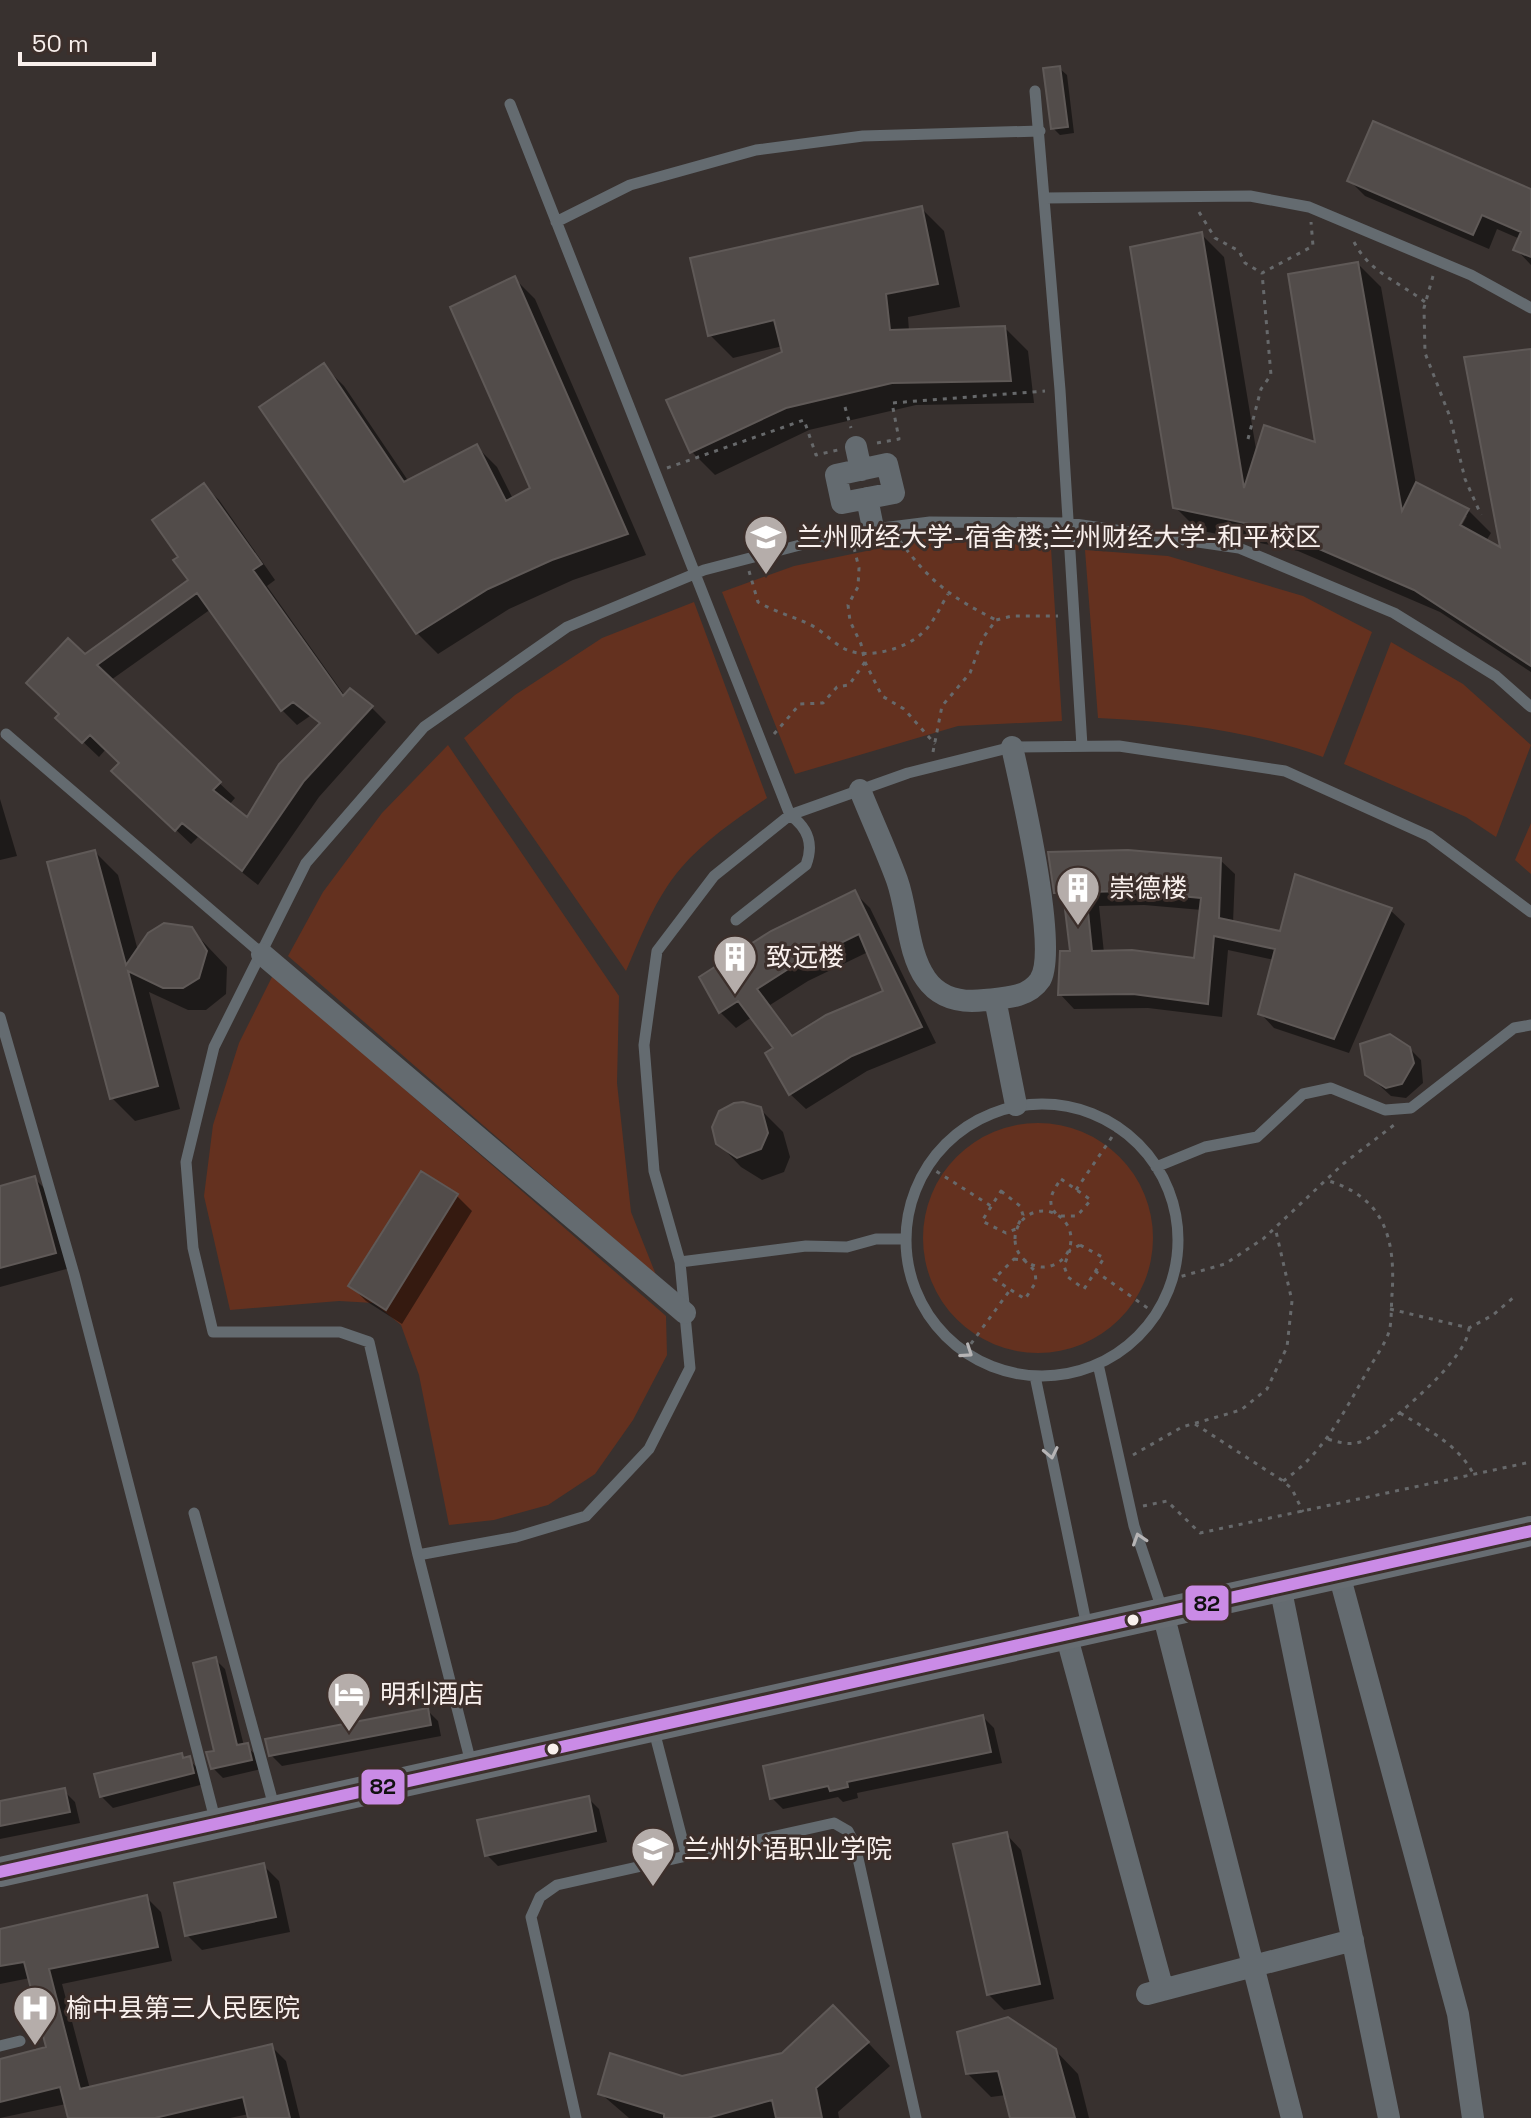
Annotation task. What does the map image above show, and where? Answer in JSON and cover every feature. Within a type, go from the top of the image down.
[{"type":"main road","points":[[0,1872],[1531,1531]]},
{"type":"street","points":[[856,447],[861,470]]},
{"type":"street","points":[[887,464],[894,493],[867,498],[842,503],[836,475],[887,464]]},
{"type":"street","points":[[867,498],[881,526]]},
{"type":"street","points":[[860,790],[898,882],[919,967],[927,981],[953,999],[969,1002],[1022,995],[1040,980],[1045,957],[1035,850],[1012,747]]},
{"type":"street","points":[[262,954],[685,1313]]},
{"type":"street","points":[[995,999],[1016,1105]]},
{"type":"street","points":[[1339,1574],[1458,2014],[1473,2118]]},
{"type":"street","points":[[1280,1586],[1389,2118]]},
{"type":"street","points":[[1163,1613],[1292,2118]]},
{"type":"street","points":[[1076,1632],[1155,1992],[1353,1940]]},
{"type":"lane","points":[[1035,91],[1060,390],[1082,746]]},
{"type":"lane","points":[[510,104],[790,815],[799,822],[810,842],[806,865],[736,920]]},
{"type":"lane","points":[[556,222],[630,185],[756,150],[863,136],[1040,131]]},
{"type":"lane","points":[[1044,198],[1250,196],[1309,207],[1439,261],[1531,308]]},
{"type":"lane","points":[[472,1767],[418,1555],[369,1342],[340,1332],[213,1332],[193,1248],[186,1162],[214,1047],[306,863],[424,727],[567,627],[696,574],[881,526],[1068,523],[1239,548],[1394,613],[1496,676],[1531,707]]},
{"type":"lane","points":[[6,734],[262,954]]},
{"type":"lane","points":[[418,1555],[516,1537],[586,1516],[649,1449],[690,1368],[680,1262],[654,1171],[645,1061],[644,1045],[657,951],[714,876],[790,815],[930,767],[1012,747],[1119,746],[1285,771],[1429,836],[1531,912]]},
{"type":"lane","points":[[0,1017],[74,1274],[216,1824]]},
{"type":"lane","points":[[1156,1167],[1205,1147],[1257,1137],[1303,1094],[1331,1088],[1385,1110],[1411,1108],[1514,1028],[1531,1025]]},
{"type":"lane","points":[[1016,1105],[1071,1107],[1118,1128],[1156,1167],[1176,1221],[1177,1250],[1172,1279],[1156,1314],[1130,1343],[1098,1364],[1061,1375],[1035,1376],[1003,1370],[965,1352],[939,1328],[918,1296],[906,1239],[911,1201],[928,1166],[969,1125],[1016,1105]]},
{"type":"lane","points":[[680,1262],[806,1246],[847,1247],[876,1239],[906,1239]]},
{"type":"lane","points":[[1098,1364],[1131,1508],[1163,1613]]},
{"type":"lane","points":[[1035,1376],[1076,1632]]},
{"type":"lane","points":[[194,1513],[276,1811]]},
{"type":"lane","points":[[653,1727],[686,1854]]},
{"type":"lane","points":[[576,2118],[531,1917],[540,1897],[557,1885],[834,1823],[848,1831],[855,1845],[916,2118]]},
{"type":"lane","points":[[0,2046],[20,2041]]},
{"type":"path","points":[[1189,197],[1215,238],[1239,251],[1245,263],[1262,273]]},
{"type":"path","points":[[1262,273],[1313,246],[1309,207]]},
{"type":"path","points":[[1344,221],[1360,253],[1375,271],[1393,277],[1425,302]]},
{"type":"path","points":[[1439,261],[1425,302],[1425,353],[1450,417],[1465,479],[1481,515]]},
{"type":"path","points":[[1248,439],[1261,389],[1271,375],[1262,273]]},
{"type":"path","points":[[998,394],[1060,390]]},
{"type":"path","points":[[656,471],[707,455]]},
{"type":"path","points":[[881,526],[948,594],[996,620]]},
{"type":"path","points":[[850,532],[859,568],[858,587],[848,605],[850,621],[865,662],[882,696],[904,709],[935,744]]},
{"type":"path","points":[[748,559],[752,591],[758,602],[830,635],[846,651],[864,654],[906,644],[921,635],[948,594]]},
{"type":"path","points":[[930,767],[942,706],[970,673],[983,638],[996,620],[1012,616],[1074,617]]},
{"type":"path","points":[[763,747],[800,704],[823,703],[837,687],[849,685],[865,662]]},
{"type":"path","points":[[1172,1279],[1225,1264],[1275,1227],[1325,1180],[1411,1108]]},
{"type":"path","points":[[1076,1190],[1118,1128]]},
{"type":"path","points":[[928,1166],[991,1206]]},
{"type":"path","points":[[1058,1216],[1041,1211],[1020,1224],[1011,1232],[995,1230],[982,1221],[1001,1191],[1020,1206],[1023,1215],[1020,1224],[1017,1249],[1028,1263],[1036,1276],[1025,1299],[994,1279],[1009,1261],[1019,1259],[1028,1263],[1044,1267],[1066,1254],[1075,1247],[1086,1245],[1104,1258],[1084,1289],[1065,1272],[1066,1254],[1071,1238],[1065,1222],[1058,1216],[1051,1206],[1051,1193],[1061,1179],[1091,1200],[1077,1216],[1058,1216]]},
{"type":"path","points":[[1283,1481],[1302,1468],[1328,1439],[1389,1332],[1394,1264],[1389,1237],[1377,1212],[1363,1196],[1325,1180]]},
{"type":"path","points":[[1120,1462],[1182,1427],[1241,1410],[1267,1389],[1287,1347],[1292,1301],[1275,1227]]},
{"type":"path","points":[[1095,1271],[1156,1314]]},
{"type":"path","points":[[965,1352],[1010,1290]]},
{"type":"path","points":[[1390,1309],[1469,1328],[1493,1315],[1514,1297]]},
{"type":"path","points":[[1328,1439],[1351,1446],[1365,1442],[1400,1413],[1455,1357],[1468,1336],[1469,1328]]},
{"type":"path","points":[[1400,1413],[1444,1439],[1464,1456],[1474,1475]]},
{"type":"path","points":[[1195,1424],[1283,1481],[1299,1500],[1303,1512]]},
{"type":"path","points":[[1131,1508],[1167,1501],[1200,1533],[1531,1462]]},
{"type":"shaded area","points":[[939,536],[1051,548],[1062,721],[958,726],[795,774],[722,592],[794,566]]},
{"type":"shaded area","points":[[1085,550],[1168,556],[1303,596],[1372,632],[1323,757],[1267,740],[1212,729],[1098,718]]},
{"type":"shaded area","points":[[694,602],[767,798],[711,839],[672,879],[643,931],[626,971],[464,738],[515,695],[602,638]]},
{"type":"shaded area","points":[[1391,642],[1463,684],[1531,745],[1496,837],[1466,817],[1344,764]]},
{"type":"shaded area","points":[[448,745],[619,996],[617,1083],[631,1212],[656,1275],[288,956],[323,892],[382,813]]},
{"type":"shaded area","points":[[1531,823],[1531,874],[1515,860]]},
{"type":"shaded area","points":[[273,975],[666,1316],[667,1355],[633,1420],[595,1474],[548,1505],[494,1520],[449,1525],[419,1375],[401,1325],[374,1303],[339,1301],[230,1310],[204,1196],[213,1125],[239,1043]]},
{"type":"shaded area","points":[[1038,1123],[1060,1125],[1082,1132],[1119,1157],[1144,1194],[1151,1216],[1151,1260],[1144,1282],[1119,1319],[1082,1344],[1060,1351],[1038,1353],[1016,1351],[994,1344],[957,1319],[932,1282],[925,1260],[923,1238],[925,1216],[932,1194],[957,1157],[994,1132],[1016,1125]]},
{"type":"building","points":[[1060,66],[1068,127],[1051,129],[1043,68]]},
{"type":"building","points":[[1373,121],[1531,189],[1531,257],[1513,250],[1521,232],[1482,215],[1473,235],[1347,181]]},
{"type":"building","points":[[922,206],[938,284],[886,294],[890,330],[1005,326],[1011,381],[892,383],[786,408],[690,453],[666,400],[782,352],[774,320],[708,336],[690,258]]},
{"type":"building","points":[[1202,232],[1244,488],[1264,425],[1315,442],[1288,274],[1358,262],[1402,511],[1416,482],[1469,509],[1460,525],[1500,547],[1464,357],[1531,349],[1531,666],[1414,590],[1273,529],[1173,508],[1130,247]]},
{"type":"building","points":[[515,276],[628,534],[552,560],[488,589],[416,634],[259,407],[324,363],[404,482],[477,444],[506,501],[530,488],[450,307]]},
{"type":"building","points":[[204,483],[262,564],[253,570],[343,696],[350,688],[373,706],[304,781],[242,871],[182,823],[175,831],[111,771],[119,763],[90,735],[82,743],[55,718],[59,714],[26,683],[68,638],[85,654],[188,580],[173,560],[178,557],[152,520]],"holes":[[[197,593],[281,711],[293,702],[320,723],[279,764],[247,817],[213,790],[221,782],[97,665]]]},
{"type":"building","points":[[95,850],[126,965],[148,933],[164,923],[192,927],[207,951],[199,978],[183,988],[163,988],[128,971],[158,1086],[110,1099],[47,862]]},
{"type":"building","points":[[1128,850],[1221,858],[1219,918],[1280,931],[1295,874],[1392,908],[1334,1039],[1258,1014],[1275,949],[1214,936],[1208,1004],[1133,994],[1058,995],[1060,951],[1070,951],[1063,893],[1054,893],[1048,852]],"holes":[[[1128,891],[1201,898],[1194,958],[1132,950],[1092,951],[1086,892]]]},
{"type":"building","name":"致远楼","points":[[855,890],[922,1027],[852,1056],[789,1095],[765,1053],[773,1048],[738,1001],[719,1013],[699,977],[771,931]],"holes":[[[859,934],[883,991],[826,1015],[792,1036],[757,989],[793,966]]]},
{"type":"building","points":[[1390,1034],[1410,1047],[1414,1063],[1402,1084],[1386,1088],[1365,1075],[1360,1044]]},
{"type":"building","points":[[743,1102],[761,1107],[768,1133],[761,1149],[737,1158],[716,1144],[712,1127],[719,1111]]},
{"type":"building","points":[[421,1171],[458,1194],[386,1310],[348,1286]]},
{"type":"building","points":[[35,1176],[56,1253],[0,1268],[0,1186]]},
{"type":"building","points":[[216,1657],[237,1745],[248,1743],[252,1760],[211,1769],[206,1752],[214,1751],[193,1663]]},
{"type":"building","points":[[428,1708],[431,1725],[269,1756],[265,1739]]},
{"type":"building","points":[[983,1715],[991,1752],[847,1782],[848,1787],[830,1791],[828,1786],[770,1799],[763,1766]]},
{"type":"building","points":[[182,1753],[183,1758],[190,1756],[194,1773],[100,1797],[94,1774]]},
{"type":"building","points":[[65,1788],[70,1812],[0,1826],[0,1801]]},
{"type":"building","points":[[589,1796],[596,1831],[485,1856],[477,1820]]},
{"type":"building","points":[[1007,1832],[1040,1984],[987,1995],[953,1844]]},
{"type":"building","points":[[264,1863],[276,1917],[185,1936],[174,1883]]},
{"type":"building","points":[[147,1895],[158,1947],[49,1969],[80,2089],[272,2044],[290,2118],[248,2118],[243,2097],[155,2118],[68,2118],[60,2087],[0,2102],[0,2059],[46,2047],[24,1962],[0,1966],[0,1929]]},
{"type":"building","points":[[833,2005],[869,2042],[816,2088],[822,2118],[776,2118],[772,2100],[708,2118],[664,2118],[664,2114],[598,2094],[610,2053],[682,2076],[782,2053]]},
{"type":"building","points":[[1008,2017],[1056,2049],[1075,2118],[1010,2118],[998,2071],[966,2074],[957,2032]]},
{"type":"transit line","name":"82","points":[[0,1872],[1531,1531]]},
{"type":"place","name":"兰州财经大学-宿舍楼;兰州财经大学-和平校区","points":[[766,576]]},
{"type":"place","name":"崇德楼","points":[[1078,927]]},
{"type":"place","name":"致远楼","points":[[735,996]]},
{"type":"place","name":"明利酒店","points":[[349,1733]]},
{"type":"place","name":"兰州外语职业学院","points":[[653,1888]]},
{"type":"place","name":"榆中县第三人民医院","points":[[35,2047]]}]
